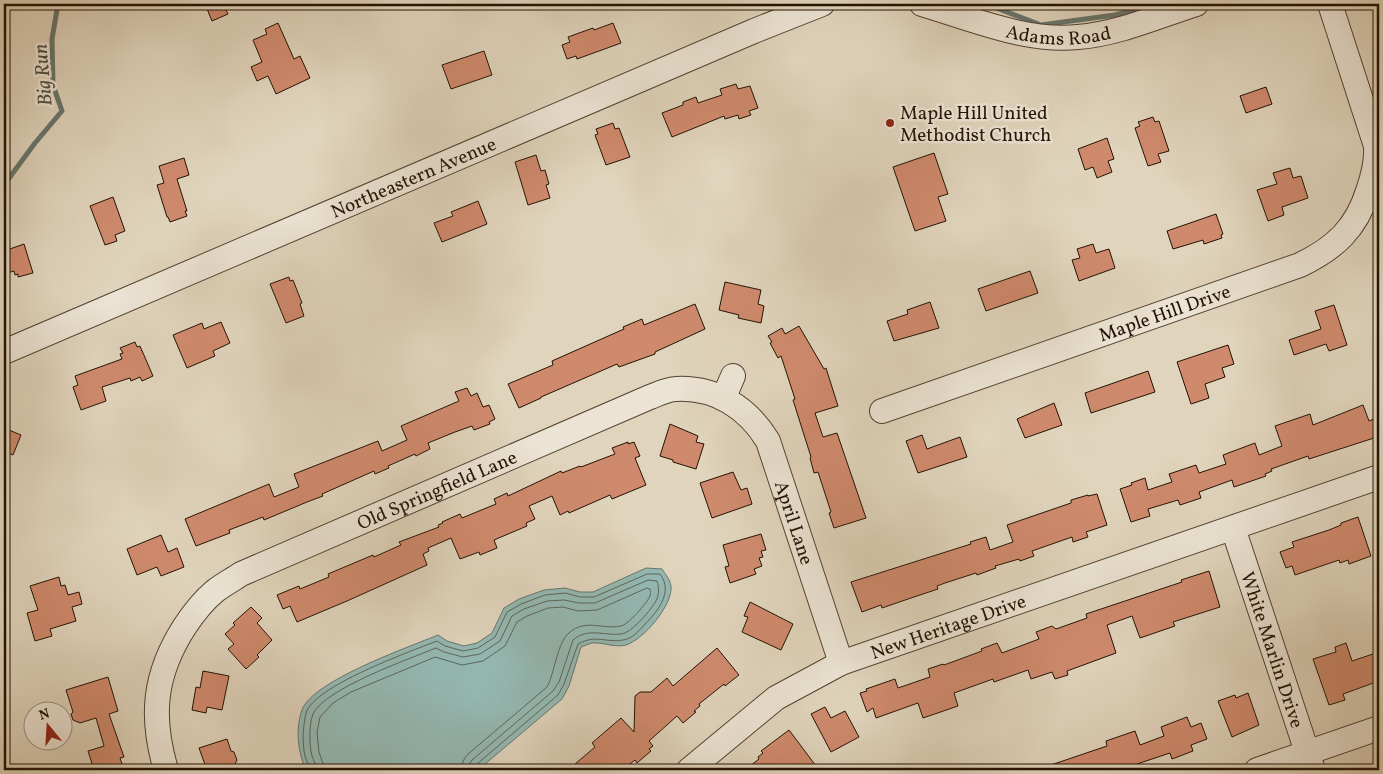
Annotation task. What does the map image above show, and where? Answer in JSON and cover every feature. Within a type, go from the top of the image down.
[{"type":"street","name":"Northeastern Avenue","points":[[4,352],[727,42],[822,4]]},
{"type":"street","name":"Adams Road","points":[[922,4],[1004,29],[1041,36],[1078,37],[1115,30],[1196,4]]},
{"type":"street","points":[[1330,4],[1378,146]]},
{"type":"street","name":"Maple Hill Drive","points":[[882,411],[1300,265],[1320,255],[1348,232],[1363,207],[1372,180],[1378,146]]},
{"type":"street","name":"Old Springfield Lane","points":[[166,770],[158,733],[157,702],[162,671],[175,641],[193,614],[214,592],[241,574],[650,397],[675,389],[702,391],[729,387]]},
{"type":"street","name":"April Lane","points":[[729,387],[745,413],[760,428],[768,441],[842,663]]},
{"type":"street","name":"New Heritage Drive","points":[[689,770],[776,698],[842,663],[1379,477]]},
{"type":"street","name":"White Marlin Drive","points":[[1233,528],[1310,762]]},
{"type":"street","points":[[1257,770],[1310,762],[1379,728]]},
{"type":"water","points":[[646,568],[662,569],[669,579],[671,586],[667,602],[649,629],[633,642],[626,645],[592,643],[581,647],[569,686],[562,699],[478,770],[306,770],[298,741],[300,717],[302,710],[310,699],[323,688],[363,666],[438,635],[447,641],[464,646],[477,643],[492,633],[504,608],[519,599],[544,590],[565,588],[580,592],[593,592]]},
{"type":"building","points":[[205,4],[223,4],[228,14],[212,21]]},
{"type":"building","points":[[278,23],[294,59],[300,56],[310,78],[276,94],[268,76],[257,81],[251,67],[262,62],[253,40],[267,34],[265,29]]},
{"type":"building","points":[[613,23],[621,43],[577,59],[576,56],[567,59],[562,45],[570,42],[568,37]]},
{"type":"building","points":[[484,51],[492,75],[451,89],[442,65]]},
{"type":"building","points":[[736,84],[738,89],[750,86],[758,108],[749,111],[751,115],[739,119],[738,115],[725,119],[724,116],[672,137],[662,113],[683,105],[683,102],[696,97],[698,103],[722,95],[720,89]]},
{"type":"building","points":[[1266,87],[1272,104],[1246,113],[1240,96]]},
{"type":"building","points":[[1153,117],[1155,122],[1159,121],[1169,151],[1158,154],[1161,162],[1148,166],[1135,128],[1140,126],[1138,122]]},
{"type":"building","points":[[613,123],[615,129],[619,128],[630,157],[606,165],[595,135],[598,134],[596,129]]},
{"type":"building","points":[[1107,138],[1114,159],[1108,161],[1112,172],[1097,178],[1093,167],[1085,170],[1078,149]]},
{"type":"building","points":[[934,153],[948,194],[938,197],[946,221],[915,231],[893,167]]},
{"type":"building","points":[[536,155],[541,171],[545,170],[549,184],[546,185],[550,198],[528,205],[515,162]]},
{"type":"building","points":[[184,158],[189,175],[177,179],[187,216],[170,222],[157,185],[164,183],[159,166]]},
{"type":"building","points":[[1290,168],[1293,178],[1301,176],[1308,198],[1282,207],[1284,215],[1268,221],[1257,190],[1277,184],[1273,173]]},
{"type":"building","points":[[113,197],[125,231],[115,235],[117,241],[105,245],[90,206]]},
{"type":"building","points":[[478,201],[487,224],[442,242],[434,223],[453,216],[451,212]]},
{"type":"building","points":[[1216,214],[1223,234],[1221,235],[1222,238],[1204,244],[1203,240],[1173,249],[1167,231]]},
{"type":"building","points":[[24,244],[33,273],[18,277],[18,274],[15,275],[14,271],[4,274],[4,251]]},
{"type":"building","points":[[1093,244],[1096,253],[1109,249],[1115,268],[1079,281],[1072,260],[1080,258],[1077,249]]},
{"type":"building","points":[[1030,271],[1038,293],[986,311],[978,289]]},
{"type":"building","points":[[289,277],[290,281],[293,280],[302,303],[300,304],[304,316],[286,323],[270,284]]},
{"type":"building","points":[[725,282],[761,290],[758,304],[764,306],[761,323],[738,318],[739,315],[719,310]]},
{"type":"building","points":[[930,302],[939,328],[894,341],[887,321],[908,314],[907,310]]},
{"type":"building","points":[[695,304],[705,329],[655,352],[655,354],[619,367],[617,364],[519,408],[508,384],[553,365],[552,361],[624,329],[623,327],[642,319],[644,325]]},
{"type":"building","points":[[1334,305],[1347,345],[1329,351],[1326,344],[1294,355],[1289,340],[1321,329],[1315,311]]},
{"type":"building","points":[[221,322],[230,343],[213,351],[215,356],[187,368],[173,335],[202,323],[204,329]]},
{"type":"building","points":[[799,326],[824,369],[826,368],[838,406],[815,413],[823,437],[837,433],[866,518],[834,528],[829,513],[831,512],[818,472],[814,473],[811,457],[793,400],[795,399],[781,356],[778,358],[768,336],[782,328],[785,334]]},
{"type":"building","points":[[135,342],[137,347],[140,346],[153,376],[142,381],[140,377],[131,381],[130,378],[102,387],[106,401],[81,410],[73,387],[78,385],[75,376],[122,359],[120,354],[123,353],[120,348]]},
{"type":"building","points":[[1228,345],[1234,364],[1222,368],[1225,377],[1205,384],[1209,398],[1191,404],[1177,362]]},
{"type":"building","points":[[1148,371],[1155,392],[1091,413],[1085,393]]},
{"type":"building","points":[[467,388],[471,396],[477,393],[483,407],[489,405],[495,419],[489,422],[490,424],[474,430],[472,426],[428,443],[430,449],[388,466],[389,468],[375,474],[374,471],[322,494],[323,496],[264,520],[263,517],[229,530],[230,533],[196,546],[185,519],[269,484],[274,497],[299,487],[294,474],[378,441],[382,451],[407,440],[401,426],[459,401],[455,392]]},
{"type":"building","points":[[1054,403],[1062,425],[1025,438],[1017,419]]},
{"type":"building","points":[[1363,405],[1369,421],[1374,419],[1379,434],[1374,438],[1309,459],[1308,456],[1271,469],[1272,471],[1265,474],[1266,476],[1234,487],[1232,480],[1199,492],[1201,498],[1180,505],[1178,500],[1148,509],[1150,516],[1131,522],[1120,489],[1132,485],[1131,483],[1145,478],[1148,490],[1172,482],[1169,474],[1196,465],[1199,473],[1226,464],[1223,455],[1255,443],[1259,455],[1282,446],[1275,426],[1310,414],[1313,425]]},
{"type":"building","points":[[670,424],[698,436],[696,442],[704,444],[696,469],[660,456]]},
{"type":"building","points":[[4,428],[21,435],[13,455],[4,451]]},
{"type":"building","points":[[922,435],[927,449],[960,437],[967,457],[918,473],[906,441]]},
{"type":"building","points":[[628,442],[628,444],[634,442],[640,456],[635,458],[646,485],[612,499],[610,495],[560,515],[552,496],[529,506],[535,519],[526,523],[527,526],[494,540],[497,548],[480,555],[479,552],[460,559],[451,538],[428,548],[429,551],[423,554],[427,565],[347,601],[297,622],[290,606],[283,609],[277,595],[299,586],[300,589],[329,577],[328,574],[401,545],[399,542],[439,527],[438,525],[442,522],[460,514],[462,518],[496,504],[494,499],[507,493],[508,496],[561,471],[562,473],[615,454],[612,448]]},
{"type":"building","points":[[733,472],[741,490],[747,488],[752,504],[712,518],[700,483]]},
{"type":"building","points":[[1097,494],[1107,525],[1086,532],[1088,537],[1073,542],[1072,537],[1032,551],[1034,556],[1020,561],[1019,559],[995,566],[996,568],[977,575],[976,573],[937,586],[938,589],[882,608],[881,605],[862,612],[851,582],[971,544],[970,542],[986,537],[990,550],[1013,542],[1007,525],[1071,503],[1071,500]]},
{"type":"building","points":[[1358,517],[1371,556],[1349,564],[1348,560],[1340,563],[1339,560],[1295,575],[1292,566],[1286,568],[1280,552],[1294,547],[1292,542],[1329,530]]},
{"type":"building","points":[[761,534],[766,550],[761,551],[763,557],[759,558],[762,566],[754,569],[756,574],[730,583],[725,567],[729,566],[723,545]]},
{"type":"building","points":[[161,535],[168,552],[177,548],[184,567],[161,576],[157,567],[137,575],[127,549]]},
{"type":"building","points":[[1209,571],[1220,607],[1173,622],[1175,626],[1140,638],[1132,616],[1107,625],[1116,653],[1067,671],[1068,675],[1055,679],[1052,672],[1031,679],[1028,670],[994,682],[993,679],[954,693],[958,706],[923,718],[918,703],[876,718],[873,708],[867,712],[860,693],[867,691],[866,689],[895,679],[898,688],[930,677],[928,669],[982,651],[981,649],[997,643],[1002,653],[1039,639],[1036,632],[1052,626],[1056,629],[1087,618],[1086,614]]},
{"type":"building","points":[[59,577],[61,586],[65,585],[68,595],[79,592],[82,604],[72,607],[76,621],[50,629],[52,636],[35,641],[27,613],[38,610],[30,586]]},
{"type":"building","points":[[750,602],[793,624],[781,650],[742,632],[748,617],[744,616]]},
{"type":"building","points":[[251,607],[262,618],[257,623],[272,640],[257,655],[259,657],[246,669],[228,649],[234,644],[225,634],[235,625],[233,623]]},
{"type":"building","points":[[1346,643],[1352,661],[1379,652],[1379,681],[1343,694],[1345,700],[1329,705],[1313,659],[1336,652],[1335,647]]},
{"type":"building","points":[[717,648],[739,675],[725,686],[724,684],[699,704],[700,706],[694,711],[696,712],[683,723],[677,716],[649,741],[653,746],[649,749],[651,751],[637,763],[635,760],[622,770],[568,770],[595,747],[592,743],[621,718],[634,732],[635,696],[640,692],[651,692],[667,678],[673,686]]},
{"type":"building","points":[[203,671],[229,676],[222,710],[207,707],[206,713],[192,710],[196,687],[200,688]]},
{"type":"building","points":[[108,677],[118,711],[109,714],[124,757],[120,758],[124,770],[94,770],[88,751],[104,746],[96,718],[80,723],[73,720],[72,702],[70,702],[66,690]]},
{"type":"building","points":[[1248,693],[1259,725],[1232,737],[1218,701],[1235,695],[1236,698]]},
{"type":"building","points":[[825,707],[831,718],[845,711],[859,737],[831,752],[811,714]]},
{"type":"building","points":[[1187,717],[1191,727],[1201,723],[1207,739],[1191,745],[1193,751],[1172,759],[1170,753],[1137,764],[1137,766],[1131,768],[1132,770],[1042,770],[1042,768],[1107,746],[1106,741],[1135,731],[1140,745],[1164,736],[1161,727]]},
{"type":"building","points":[[789,730],[819,770],[745,770],[759,759],[758,757],[763,753],[761,751]]},
{"type":"building","points":[[227,739],[231,751],[234,752],[237,760],[235,764],[237,770],[207,770],[199,748]]},
{"type":"waterway","name":"Big Run","points":[[4,185],[35,143],[62,111],[53,85],[52,39],[58,4]]},
{"type":"waterway","name":"Big Run","points":[[986,4],[1041,25],[1115,15],[1156,4]]},
{"type":"place","name":"Maple Hill United Methodist Church","points":[[890,123]]}]
